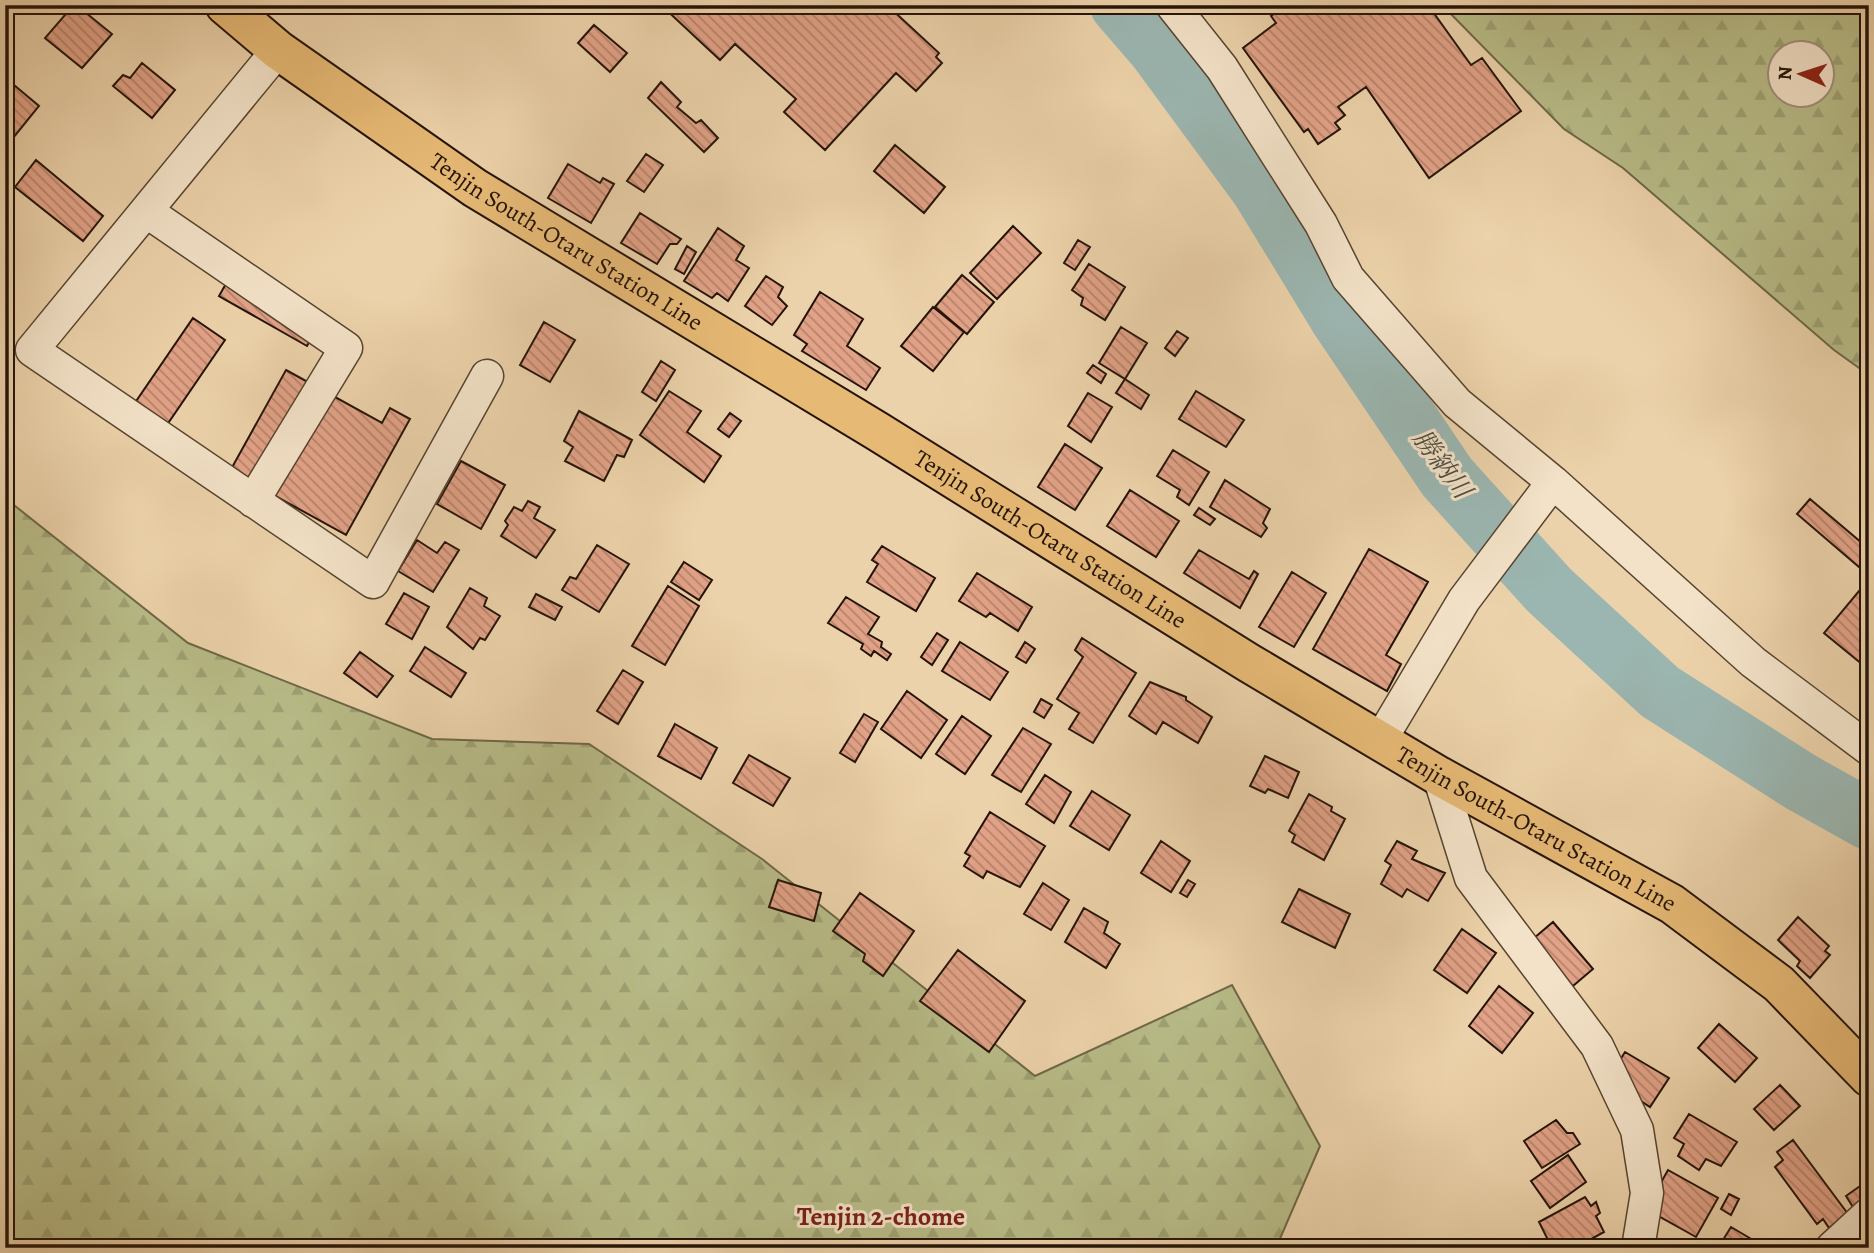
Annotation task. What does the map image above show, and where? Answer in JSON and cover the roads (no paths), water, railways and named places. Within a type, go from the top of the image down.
[{"type":"main road","name":"Tenjin South-Otaru Station Line","points":[[225,5],[278,50],[475,188],[877,431],[1249,663],[1381,739],[1439,776],[1672,904],[1779,984],[1869,1077]]},
{"type":"street","points":[[1172,5],[1222,68],[1321,224],[1348,278],[1457,403],[1553,482],[1753,662],[1869,749]]},
{"type":"street","points":[[278,50],[33,351],[373,582],[487,376]]},
{"type":"street","points":[[146,211],[346,348],[253,501]]},
{"type":"street","points":[[1381,739],[1464,600],[1553,482]]},
{"type":"street","points":[[1439,776],[1471,878],[1597,1046],[1637,1130],[1647,1193],[1638,1248]]},
{"type":"street","points":[[1832,1248],[1869,1214]]},
{"type":"waterway","name":"勝納川","points":[[1120,5],[1158,49],[1261,189],[1341,320],[1447,477],[1549,590],[1660,692],[1801,782],[1869,820]]},
{"type":"district","name":"Tenjin 2-chome","points":[[881,1216]]}]
